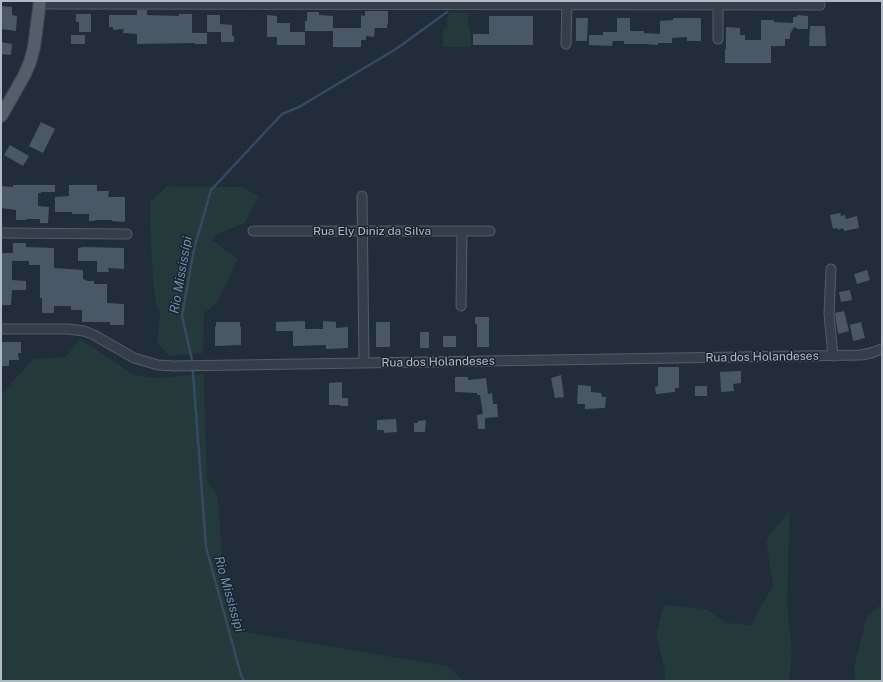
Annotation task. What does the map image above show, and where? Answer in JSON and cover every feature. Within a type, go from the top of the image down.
[{"type":"main road","points":[[1,116],[24,76],[30,62],[34,47],[40,2]]},
{"type":"street","points":[[40,2],[718,3],[820,5]]},
{"type":"street","points":[[566,44],[567,3]]},
{"type":"street","points":[[718,3],[718,39]]},
{"type":"street","points":[[362,196],[364,363]]},
{"type":"street","name":"Rua Ely Diniz da Silva","points":[[253,231],[490,231]]},
{"type":"street","points":[[461,306],[462,231]]},
{"type":"street","points":[[1,233],[127,234]]},
{"type":"street","points":[[831,269],[830,314],[833,356]]},
{"type":"street","name":"Rua dos Holandeses","points":[[1,329],[68,329],[84,331],[94,334],[134,358],[147,363],[187,366],[833,356],[860,355],[882,349]]},
{"type":"green space","points":[[450,13],[468,13],[468,29],[470,29],[471,47],[443,47],[443,29],[447,29],[447,17]]},
{"type":"green space","points":[[167,186],[241,187],[259,196],[245,223],[217,234],[212,240],[238,259],[217,303],[204,313],[203,353],[170,356],[157,343],[160,314],[156,305],[153,280],[150,202]]},
{"type":"green space","points":[[80,339],[134,375],[154,378],[204,374],[207,481],[218,496],[222,557],[240,631],[447,666],[464,681],[1,681],[1,392],[4,391],[33,359],[65,357]]},
{"type":"green space","points":[[790,510],[787,602],[792,655],[789,681],[665,681],[665,671],[656,634],[664,605],[706,609],[727,623],[751,625],[773,585],[766,540]]},
{"type":"green space","points":[[882,604],[882,681],[855,681],[854,667],[867,616]]},
{"type":"building","points":[[1,6],[12,7],[12,15],[17,16],[16,31],[1,29]]},
{"type":"building","points":[[137,10],[147,10],[147,15],[179,16],[179,14],[192,14],[192,33],[207,33],[207,44],[137,44],[137,34],[123,33],[124,29],[113,30],[113,27],[109,27],[109,15],[137,15]]},
{"type":"building","points":[[365,11],[388,11],[388,24],[387,28],[375,28],[374,37],[366,36],[366,40],[361,40],[361,47],[333,47],[333,31],[305,31],[307,12],[319,12],[319,15],[333,16],[333,29],[361,28],[361,15],[365,16]]},
{"type":"building","points":[[76,14],[91,14],[91,32],[79,32],[79,22],[76,22]]},
{"type":"building","points":[[207,15],[220,15],[220,24],[232,25],[232,36],[234,36],[234,42],[221,42],[221,32],[207,32]]},
{"type":"building","points":[[267,15],[277,16],[277,23],[290,23],[290,32],[305,32],[305,45],[277,45],[277,37],[267,37]]},
{"type":"building","points":[[798,15],[808,16],[808,29],[798,29],[794,27],[790,34],[790,39],[785,39],[785,46],[771,46],[771,63],[725,63],[726,27],[740,28],[740,35],[745,35],[745,40],[761,40],[761,20],[774,20],[774,22],[793,23],[793,17]]},
{"type":"building","points":[[489,16],[533,16],[533,45],[473,45],[473,34],[489,34]]},
{"type":"building","points":[[576,18],[588,18],[587,41],[576,41]]},
{"type":"building","points":[[617,18],[630,18],[630,31],[644,31],[644,33],[660,34],[660,21],[673,20],[673,18],[701,18],[701,41],[687,41],[687,37],[672,38],[672,43],[658,43],[658,45],[624,44],[624,41],[613,41],[612,46],[589,45],[589,35],[603,35],[603,32],[617,32]]},
{"type":"building","points":[[810,26],[825,26],[826,46],[809,46]]},
{"type":"building","points":[[71,35],[85,35],[85,44],[71,44]]},
{"type":"building","points":[[1,42],[12,44],[11,55],[1,54]]},
{"type":"building","points":[[41,122],[55,129],[43,153],[29,146]]},
{"type":"building","points":[[10,145],[29,156],[23,166],[4,155]]},
{"type":"building","points":[[13,185],[55,185],[55,192],[38,193],[38,206],[49,207],[48,223],[40,223],[40,219],[16,220],[16,210],[1,208],[1,186],[13,187]]},
{"type":"building","points":[[69,185],[97,185],[97,191],[109,191],[108,197],[125,197],[125,222],[112,220],[89,221],[89,214],[55,212],[55,197],[69,196]]},
{"type":"building","points":[[840,213],[841,216],[845,215],[846,219],[857,216],[859,228],[844,231],[843,228],[838,230],[837,228],[833,229],[830,215]]},
{"type":"building","points":[[13,243],[26,243],[26,247],[54,248],[54,268],[83,270],[83,279],[94,281],[94,284],[107,284],[107,303],[124,304],[124,325],[110,325],[110,322],[82,322],[82,310],[71,310],[71,306],[54,306],[54,313],[42,313],[42,298],[40,298],[40,265],[29,265],[29,261],[12,261],[12,280],[26,281],[26,290],[12,290],[11,305],[1,305],[1,253],[13,253]]},
{"type":"building","points":[[78,248],[124,248],[124,269],[108,268],[109,272],[97,272],[97,261],[78,261]]},
{"type":"building","points":[[867,270],[870,280],[857,284],[854,274]]},
{"type":"building","points":[[850,290],[852,300],[841,302],[839,292]]},
{"type":"building","points":[[844,311],[849,331],[838,334],[835,313]]},
{"type":"building","points":[[475,317],[489,317],[489,347],[477,347],[477,324],[475,324]]},
{"type":"building","points":[[305,321],[305,329],[323,329],[323,321],[336,322],[336,328],[348,327],[348,348],[326,349],[326,345],[293,346],[293,331],[276,331],[276,322]]},
{"type":"building","points":[[216,322],[240,322],[241,345],[215,346]]},
{"type":"building","points":[[376,322],[390,322],[390,347],[376,347]]},
{"type":"building","points":[[861,322],[865,338],[853,341],[850,325]]},
{"type":"building","points":[[420,332],[429,332],[429,348],[420,348]]},
{"type":"building","points":[[443,336],[456,336],[456,347],[443,347]]},
{"type":"building","points":[[1,342],[21,342],[21,353],[18,353],[19,360],[9,360],[9,366],[1,366]]},
{"type":"building","points":[[658,367],[679,367],[679,388],[675,388],[675,392],[656,394],[655,387],[658,386]]},
{"type":"building","points":[[741,371],[741,383],[733,384],[734,391],[721,392],[720,372]]},
{"type":"building","points":[[561,375],[564,397],[555,398],[551,378]]},
{"type":"building","points":[[455,377],[468,377],[468,380],[486,378],[488,394],[492,393],[493,404],[497,404],[498,417],[485,418],[485,429],[478,429],[477,415],[483,414],[480,395],[477,395],[477,393],[455,392]]},
{"type":"building","points":[[342,382],[342,398],[348,398],[348,406],[329,405],[329,383]]},
{"type":"building","points":[[578,385],[591,386],[591,392],[601,393],[602,397],[606,397],[605,408],[585,409],[585,404],[577,404]]},
{"type":"building","points":[[695,386],[707,386],[707,396],[695,396]]},
{"type":"building","points":[[396,419],[397,432],[384,433],[384,430],[377,430],[377,420]]},
{"type":"building","points":[[426,420],[425,432],[414,432],[414,423]]},
{"type":"waterway","name":"Rio Mississípi","points":[[244,681],[241,675],[206,547],[192,360],[182,316],[194,249],[211,190],[282,114],[299,107],[396,49],[447,12]]}]
